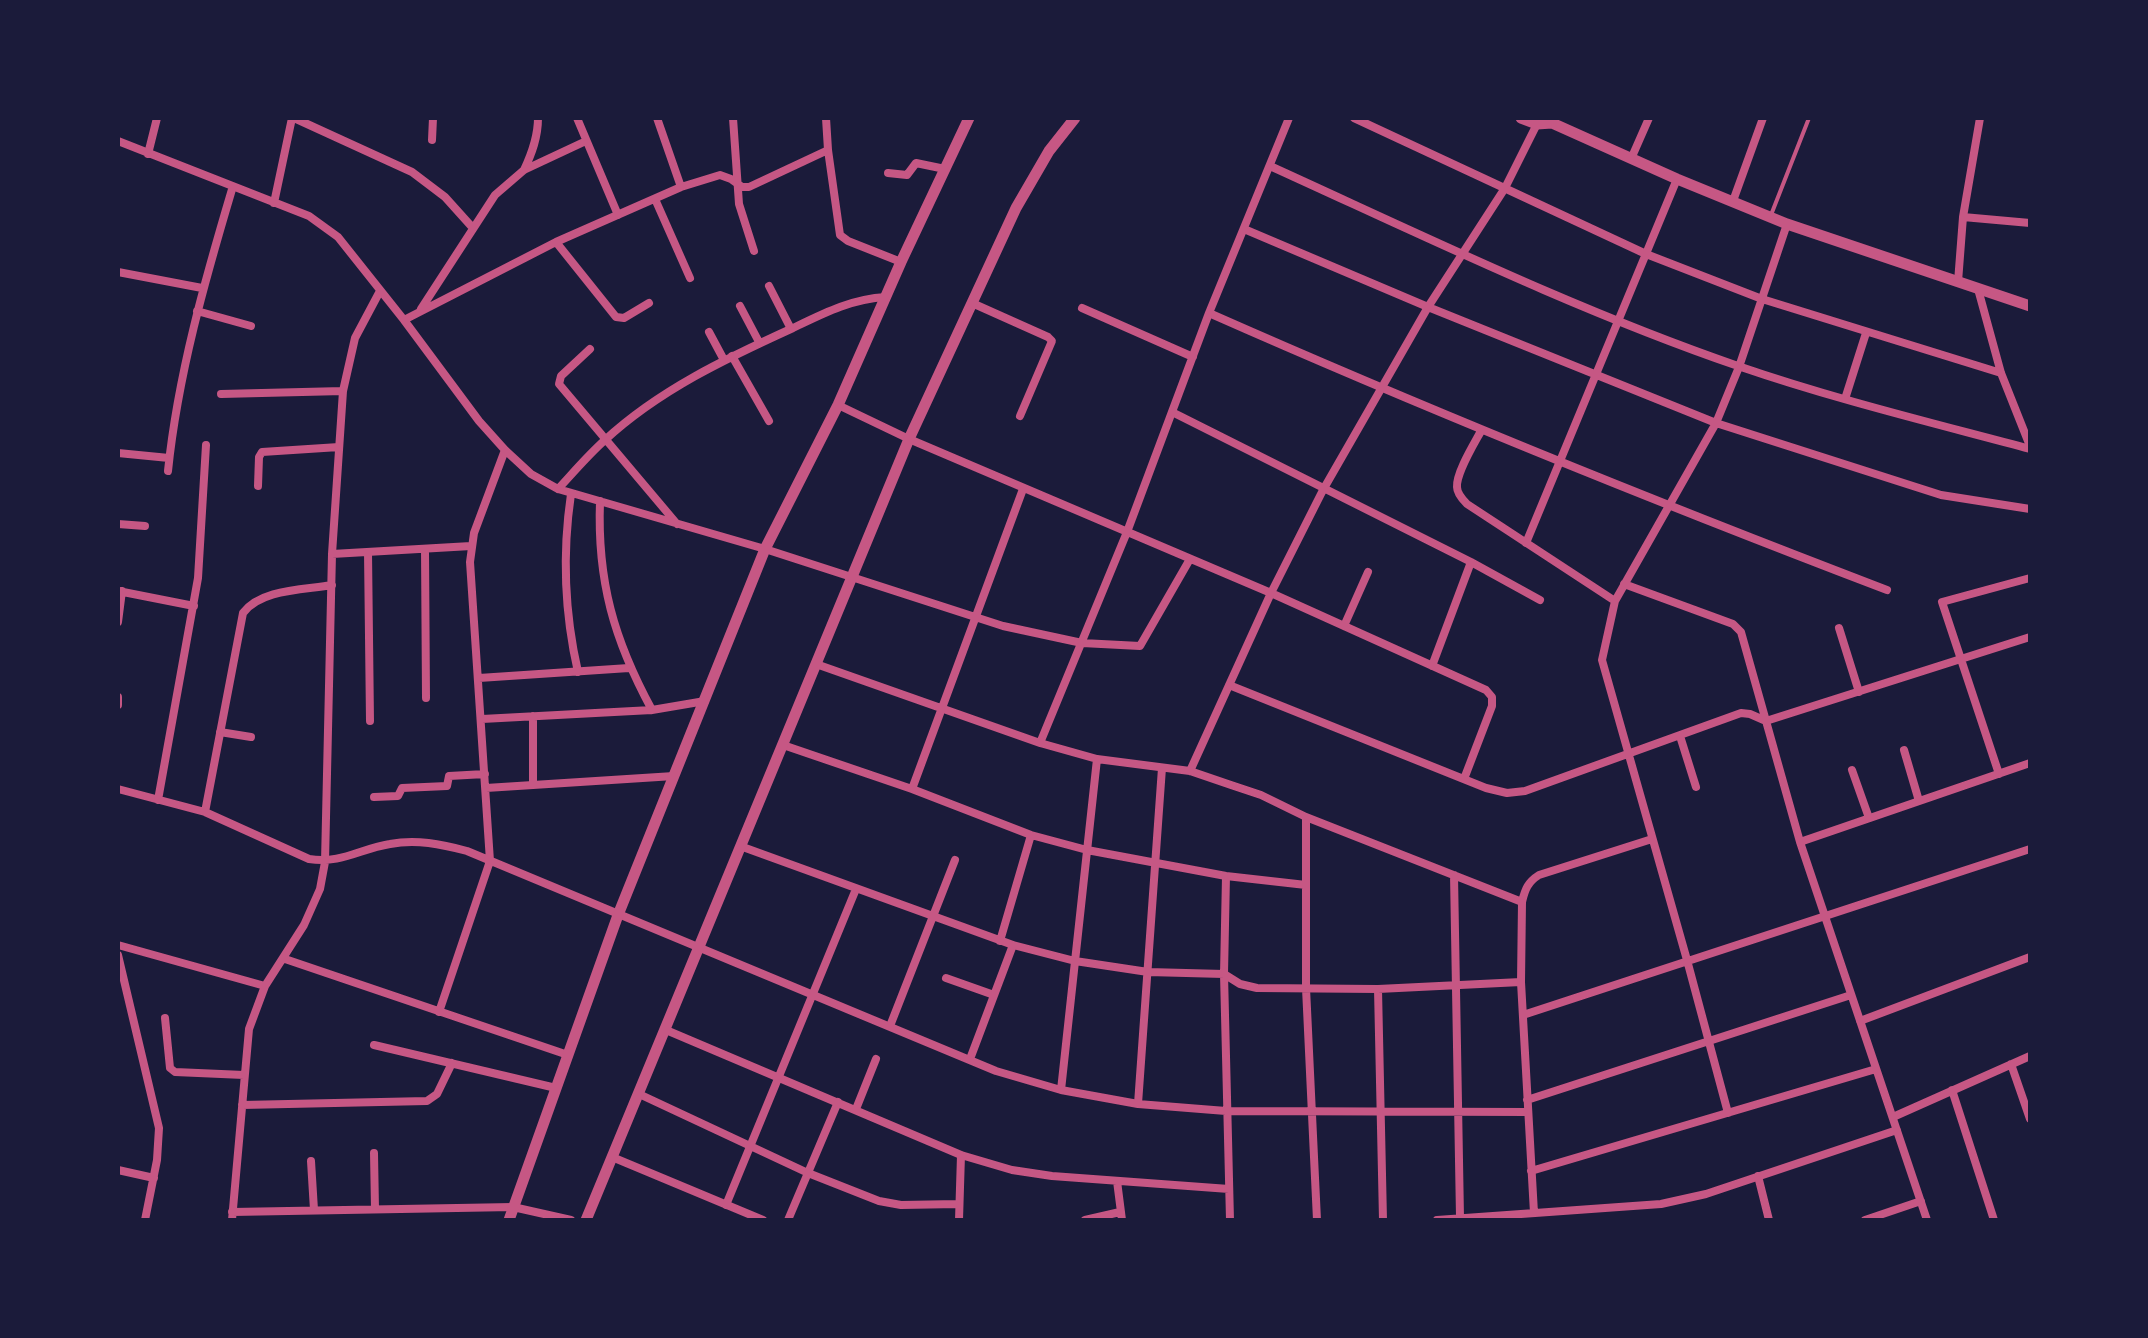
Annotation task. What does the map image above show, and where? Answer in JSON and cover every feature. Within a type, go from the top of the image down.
[{"type":"street","points":[[148,154],[157,118]]},
{"type":"street","points":[[274,203],[293,118],[412,172],[445,197],[472,227]]},
{"type":"street","points":[[432,140],[433,118]]},
{"type":"street","points":[[524,170],[533,150],[538,118]]},
{"type":"street","points":[[577,118],[618,215]]},
{"type":"street","points":[[657,118],[681,187]]},
{"type":"street","points":[[733,118],[736,183],[741,214],[754,251]]},
{"type":"street","points":[[826,118],[840,235],[901,262]]},
{"type":"street","points":[[509,1220],[618,915],[765,549],[838,405],[969,118]]},
{"type":"street","points":[[586,1220],[909,439],[1031,179],[1075,118]]},
{"type":"street","points":[[1040,743],[1127,532],[1209,313],[1289,118]]},
{"type":"street","points":[[1354,118],[1646,254],[1762,299],[2001,373]]},
{"type":"street","points":[[1521,118],[1544,121],[1787,224],[2030,306]]},
{"type":"street","points":[[1631,159],[1649,118]]},
{"type":"street","points":[[1733,201],[1763,118]]},
{"type":"street","points":[[1958,282],[1963,217],[1980,118]]},
{"type":"street","points":[[1190,771],[1271,593],[1323,490],[1428,307],[1464,254],[1544,121]]},
{"type":"street","points":[[118,141],[325,225],[404,320],[479,421],[531,474],[558,489],[765,549],[975,618],[1082,643],[1135,647],[1144,642],[1190,559]]},
{"type":"street","points":[[420,310],[495,195],[524,170],[586,141]]},
{"type":"street","points":[[404,320],[556,242],[681,187],[720,175],[744,188],[749,187],[828,150]]},
{"type":"street","points":[[888,173],[907,175],[918,163],[945,169]]},
{"type":"street","points":[[1270,166],[1618,321],[1739,367],[1845,399],[2030,447]]},
{"type":"street","points":[[1526,543],[1677,179]]},
{"type":"street","points":[[168,471],[179,394],[202,288],[233,186]]},
{"type":"street","points":[[655,199],[690,278]]},
{"type":"street","points":[[1963,217],[2030,223]]},
{"type":"street","points":[[1728,1113],[1602,660],[1615,601],[1716,423],[1739,367],[1787,224]]},
{"type":"street","points":[[1244,229],[1595,376],[1716,423],[1941,495],[2030,509]]},
{"type":"street","points":[[556,242],[616,317],[624,318],[649,303]]},
{"type":"street","points":[[118,272],[202,288]]},
{"type":"street","points":[[769,286],[791,329]]},
{"type":"street","points":[[1978,289],[2001,373],[2030,447]]},
{"type":"street","points":[[380,291],[355,338],[343,391],[332,554],[325,862],[320,889],[304,925],[265,986],[249,1029],[232,1216],[314,1210],[513,1207],[571,1220]]},
{"type":"street","points":[[558,489],[605,440],[645,408],[728,358],[845,303],[886,297]]},
{"type":"street","points":[[972,303],[1052,341],[1020,416]]},
{"type":"street","points":[[740,306],[759,342]]},
{"type":"street","points":[[1082,308],[1193,357]]},
{"type":"street","points":[[197,311],[251,326]]},
{"type":"street","points":[[1209,313],[1481,431],[1668,507],[1887,590]]},
{"type":"street","points":[[709,332],[769,421]]},
{"type":"street","points":[[1845,399],[1866,333]]},
{"type":"street","points":[[590,349],[561,376],[559,384],[677,524]]},
{"type":"street","points":[[221,394],[343,391]]},
{"type":"street","points":[[838,405],[909,439],[1271,593],[1486,690],[1492,697],[1492,706],[1464,779]]},
{"type":"street","points":[[1172,412],[1471,562],[1540,600]]},
{"type":"street","points":[[1481,431],[1456,488],[1467,504],[1615,601]]},
{"type":"street","points":[[158,800],[194,606],[202,532],[206,445]]},
{"type":"street","points":[[258,486],[262,452],[339,447]]},
{"type":"street","points":[[439,1012],[490,861],[471,546],[505,450]]},
{"type":"street","points":[[118,453],[169,458]]},
{"type":"street","points":[[912,789],[1023,489]]},
{"type":"street","points":[[571,494],[564,583],[578,672]]},
{"type":"street","points":[[600,501],[599,530],[610,614],[629,668],[652,710]]},
{"type":"street","points":[[118,524],[145,526]]},
{"type":"street","points":[[332,554],[471,546]]},
{"type":"street","points":[[425,549],[426,698]]},
{"type":"street","points":[[368,552],[370,721]]},
{"type":"street","points":[[1432,666],[1471,562]]},
{"type":"street","points":[[1344,626],[1368,572]]},
{"type":"street","points":[[1999,774],[1942,602],[2030,578]]},
{"type":"street","points":[[1624,584],[1738,628],[1743,637],[1800,842],[1927,1220]]},
{"type":"street","points":[[205,812],[240,621],[249,605],[265,597],[332,585]]},
{"type":"street","points":[[118,622],[120,591],[194,606]]},
{"type":"street","points":[[1839,628],[1859,692]]},
{"type":"street","points":[[1229,685],[1464,779],[1507,793],[1525,791],[1741,713],[1766,721],[2030,637]]},
{"type":"street","points":[[816,664],[1040,743],[1097,759],[1190,771],[1261,795],[1306,817],[1522,902]]},
{"type":"street","points":[[479,678],[629,668]]},
{"type":"street","points":[[118,697],[118,705]]},
{"type":"street","points":[[482,719],[652,710],[705,701]]},
{"type":"street","points":[[533,716],[533,785]]},
{"type":"street","points":[[220,732],[251,737]]},
{"type":"street","points":[[1680,736],[1696,787]]},
{"type":"street","points":[[783,745],[912,789],[1031,835],[1087,850],[1226,876],[1306,885]]},
{"type":"street","points":[[1904,750],[1919,801]]},
{"type":"street","points":[[1061,1090],[1097,759]]},
{"type":"street","points":[[1800,842],[2030,763]]},
{"type":"street","points":[[1138,1104],[1162,768]]},
{"type":"street","points":[[1852,770],[1869,818]]},
{"type":"street","points":[[374,797],[398,796],[402,788],[447,786],[450,775],[485,774]]},
{"type":"street","points":[[486,788],[674,776]]},
{"type":"street","points":[[118,789],[205,812],[289,851],[325,862],[390,844],[413,841],[440,844],[490,861],[996,1071],[1061,1090],[1138,1104],[1226,1111],[1528,1112]]},
{"type":"street","points":[[1306,817],[1306,988],[1317,1220]]},
{"type":"street","points":[[1000,941],[1031,835]]},
{"type":"street","points":[[1534,1213],[1521,982],[1522,902],[1530,881],[1539,875],[1652,839]]},
{"type":"street","points":[[740,846],[1000,941],[1075,961],[1148,972],[1224,974],[1248,987],[1378,989],[1521,982]]},
{"type":"street","points":[[1523,1015],[2030,849]]},
{"type":"street","points":[[890,1026],[955,860]]},
{"type":"street","points":[[1454,875],[1460,1217]]},
{"type":"street","points":[[1226,876],[1224,974],[1230,1220]]},
{"type":"street","points":[[726,1205],[856,889]]},
{"type":"street","points":[[118,945],[265,986]]},
{"type":"street","points":[[970,1059],[1013,945]]},
{"type":"street","points":[[118,955],[157,1110],[159,1143],[145,1220]]},
{"type":"street","points":[[1860,1021],[2030,957]]},
{"type":"street","points":[[285,959],[568,1055]]},
{"type":"street","points":[[946,978],[994,995]]},
{"type":"street","points":[[1378,989],[1383,1220]]},
{"type":"street","points":[[1527,1100],[1851,995]]},
{"type":"street","points":[[165,1018],[170,1068],[175,1072],[244,1075]]},
{"type":"street","points":[[666,1030],[961,1155],[1012,1170],[1229,1189]]},
{"type":"street","points":[[374,1045],[556,1088]]},
{"type":"street","points":[[1893,1117],[2030,1056]]},
{"type":"street","points":[[856,1109],[876,1059]]},
{"type":"street","points":[[242,1105],[427,1101],[437,1094],[452,1063]]},
{"type":"street","points":[[2011,1064],[2030,1119]]},
{"type":"street","points":[[1531,1171],[1876,1069]]},
{"type":"street","points":[[1952,1090],[1994,1220]]},
{"type":"street","points":[[639,1094],[808,1173],[879,1201],[901,1205],[958,1204]]},
{"type":"street","points":[[788,1220],[838,1102]]},
{"type":"street","points":[[1437,1220],[1661,1204],[1706,1194],[1897,1130]]},
{"type":"street","points":[[374,1153],[375,1209]]},
{"type":"street","points":[[959,1220],[961,1155]]},
{"type":"street","points":[[612,1157],[763,1220]]},
{"type":"street","points":[[311,1161],[314,1210]]},
{"type":"street","points":[[118,1170],[154,1178]]},
{"type":"street","points":[[1758,1176],[1769,1220]]},
{"type":"street","points":[[1085,1220],[1121,1216],[1117,1181]]},
{"type":"street","points":[[1865,1220],[1921,1201]]},
{"type":"lane","points":[[1770,217],[1809,118]]}]
